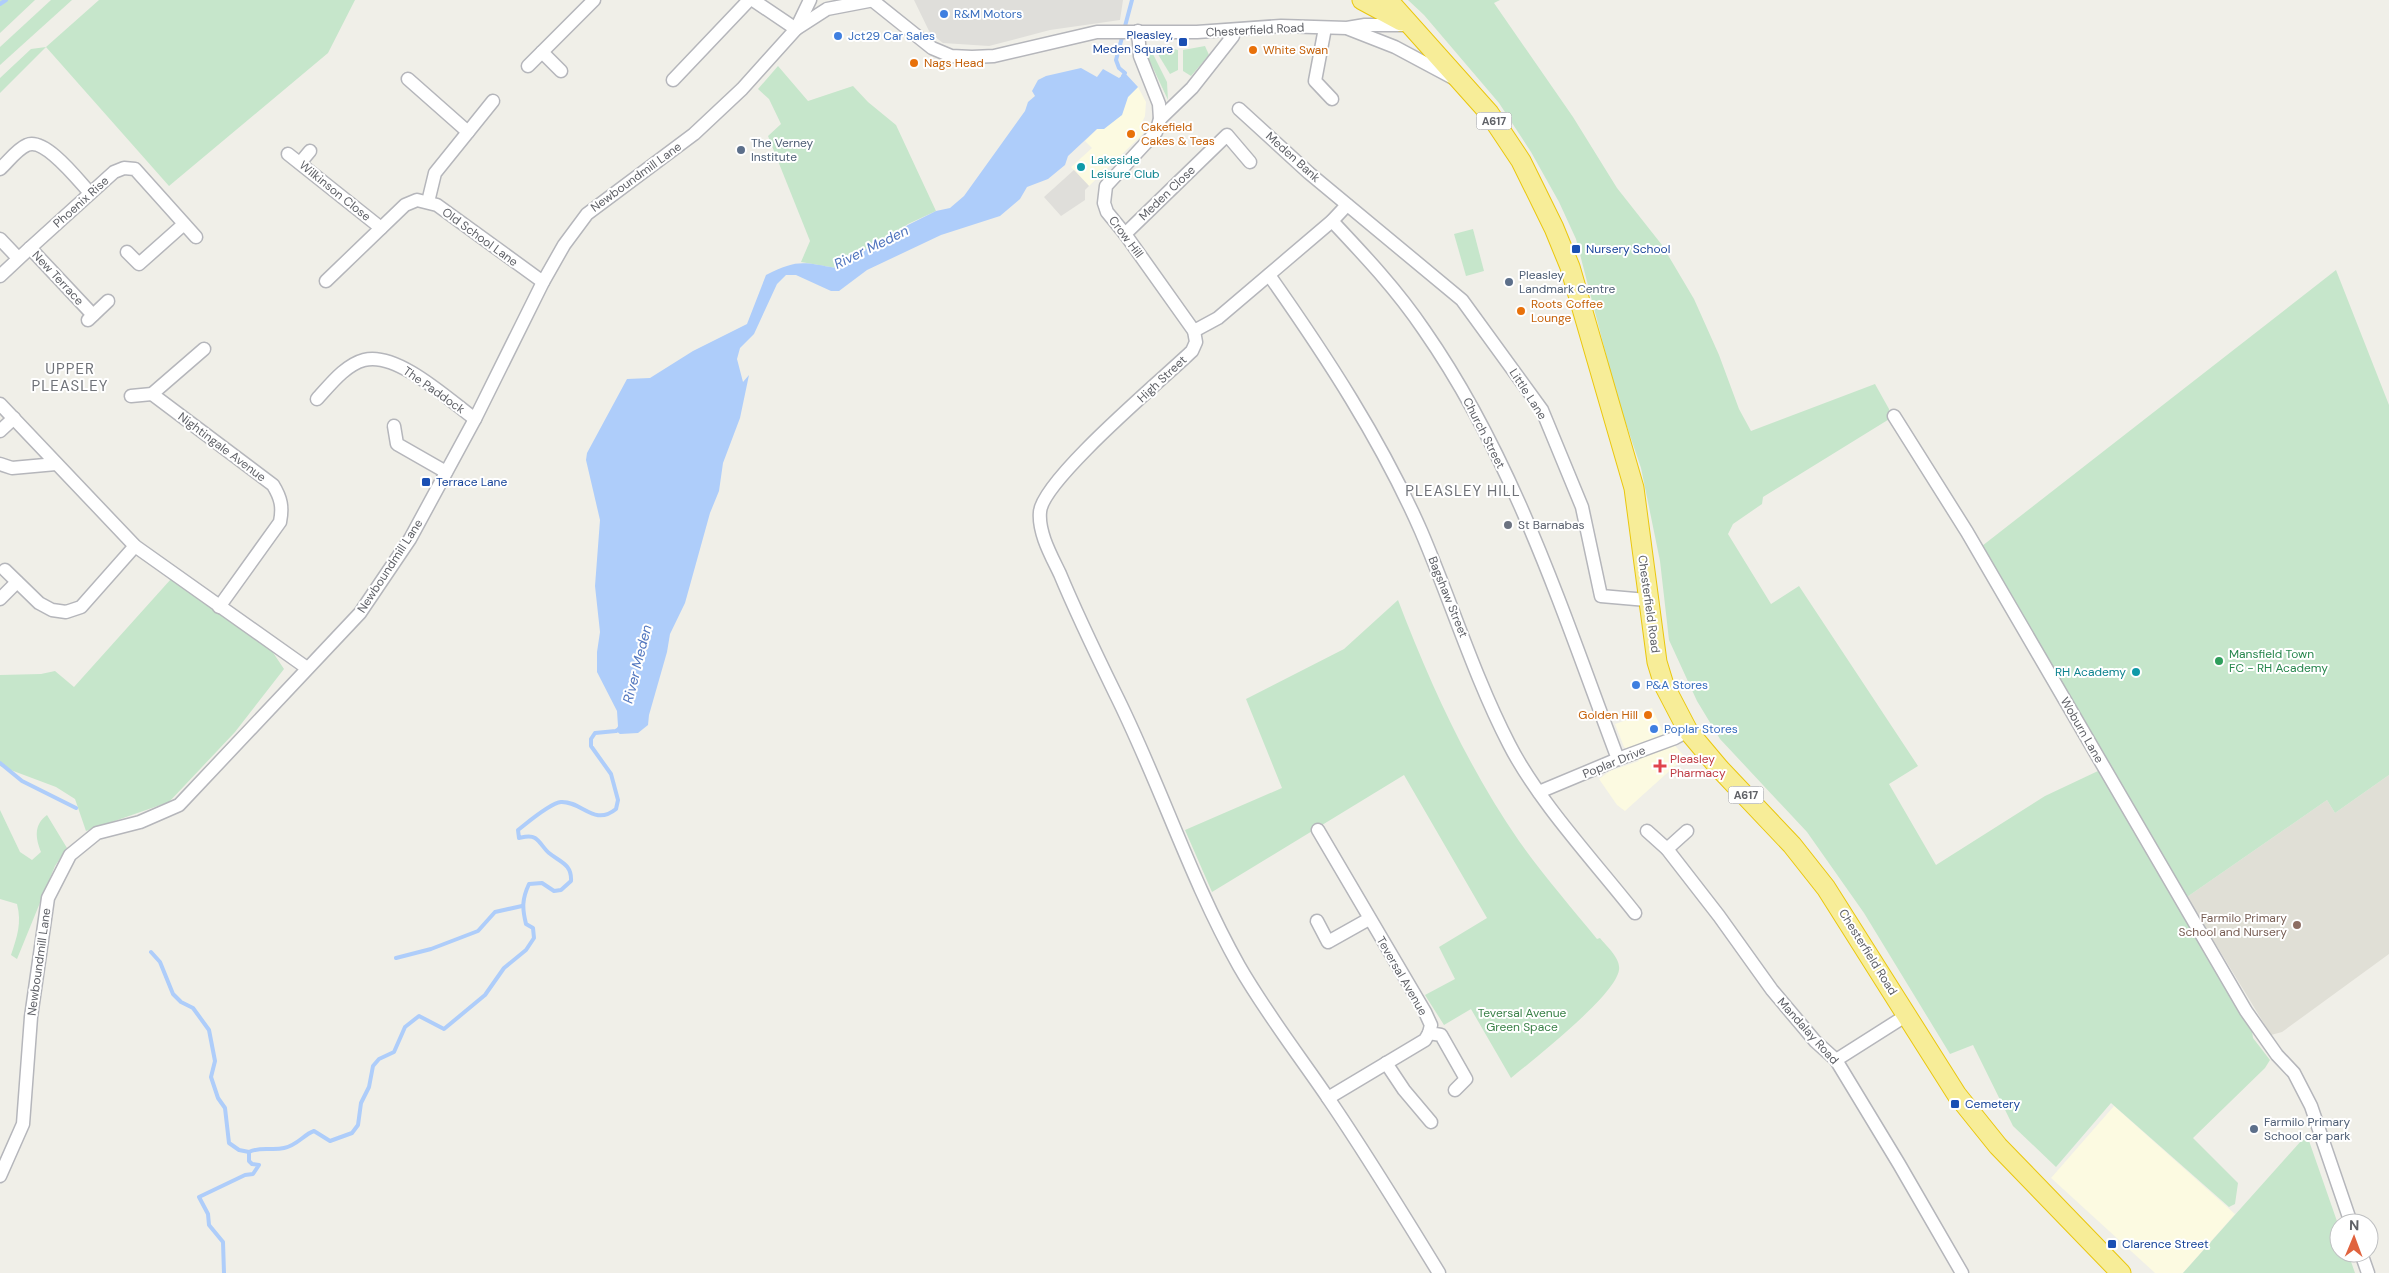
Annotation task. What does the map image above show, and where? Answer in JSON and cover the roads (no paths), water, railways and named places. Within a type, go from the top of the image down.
[{"type":"highway","name":"A617","points":[[1362,0],[1408,25]]},
{"type":"highway","name":"A617","points":[[1388,0],[1408,25]]},
{"type":"highway","name":"Chesterfield Road","points":[[1408,25],[1423,38],[1489,113],[1521,161],[1554,228],[1570,267],[1634,488],[1653,641],[1662,677],[1688,730],[1720,769],[1792,845],[1826,888],[1956,1095],[1996,1144],[2122,1273]]},
{"type":"street","points":[[528,66],[594,0]]},
{"type":"street","points":[[673,80],[751,0],[796,29]]},
{"type":"street","name":"Newboundmill Lane","points":[[796,29],[810,0]]},
{"type":"street","name":"Newboundmill Lane","points":[[0,1176],[23,1124],[31,1017],[48,898],[70,855],[97,832],[140,822],[179,805],[360,613],[410,539],[475,419],[542,282],[564,245],[587,214],[694,134],[742,90],[796,29],[827,9],[873,0]]},
{"type":"street","name":"Chesterfield Road","points":[[873,0],[932,48],[951,56],[994,56],[1074,36],[1113,31],[1196,32],[1281,26],[1347,28],[1365,25],[1408,25]]},
{"type":"street","points":[[1325,28],[1315,82],[1332,99]]},
{"type":"street","name":"Chesterfield Road","points":[[1347,28],[1395,47],[1463,84]]},
{"type":"street","name":"Crow Hill","points":[[1194,331],[1125,234],[1107,212],[1104,195],[1106,186],[1156,132],[1160,119],[1192,88],[1233,36],[1233,30]]},
{"type":"street","points":[[1135,31],[1140,56],[1159,104],[1160,119]]},
{"type":"street","points":[[542,52],[561,71]]},
{"type":"street","points":[[675,58],[685,68]]},
{"type":"street","points":[[408,79],[468,132]]},
{"type":"street","points":[[411,100],[420,90]]},
{"type":"street","points":[[428,202],[435,173],[493,101]]},
{"type":"street","name":"Meden Bank","points":[[1239,109],[1347,205]]},
{"type":"street","name":"Meden Close","points":[[1125,234],[1226,135],[1250,162]]},
{"type":"street","points":[[0,170],[26,146],[36,144],[47,148],[90,193]]},
{"type":"street","points":[[300,163],[310,152]]},
{"type":"street","name":"Wilkinson Close","points":[[288,154],[381,228]]},
{"type":"street","name":"Phoenix Rise","points":[[30,248],[114,172],[124,168],[135,169],[196,237]]},
{"type":"street","name":"Old School Lane","points":[[326,281],[406,205],[417,200],[436,205],[542,282]]},
{"type":"street","points":[[1194,331],[1218,318],[1332,221],[1347,205]]},
{"type":"street","name":"Little Lane","points":[[1347,205],[1416,260],[1462,300],[1542,410],[1582,507],[1601,596],[1647,600]]},
{"type":"street","name":"Church Street","points":[[1332,221],[1381,273],[1425,331],[1482,425],[1530,529],[1618,759]]},
{"type":"street","points":[[127,252],[139,264],[184,224]]},
{"type":"street","points":[[0,240],[18,258]]},
{"type":"street","name":"New Terrace","points":[[0,276],[30,248],[90,318],[108,301]]},
{"type":"street","name":"Bagshaw Street","points":[[1269,275],[1327,357],[1369,428],[1420,530],[1509,744],[1539,792],[1634,913]]},
{"type":"street","name":"High Street","points":[[1194,331],[1196,342],[1192,351],[1078,458],[1042,501],[1040,513],[1042,527],[1051,555],[1080,620],[1134,730],[1203,894],[1238,964],[1266,1011],[1328,1098]]},
{"type":"street","points":[[131,396],[152,394],[204,349]]},
{"type":"street","name":"The Paddock","points":[[317,399],[348,368],[364,360],[380,358],[395,364],[424,381],[475,419]]},
{"type":"street","name":"Nightingale Avenue","points":[[152,394],[274,485],[280,497],[282,510],[280,522],[219,608]]},
{"type":"street","points":[[0,404],[135,546],[219,608],[307,668]]},
{"type":"street","name":"Woburn Lane","points":[[1894,416],[1967,532],[2246,1011],[2269,1044],[2294,1073],[2311,1106],[2347,1213]]},
{"type":"street","points":[[0,431],[14,418]]},
{"type":"street","points":[[394,426],[397,444],[446,472]]},
{"type":"street","points":[[0,464],[12,468],[56,464]]},
{"type":"street","points":[[5,570],[39,603],[52,610],[66,612],[81,607],[135,546]]},
{"type":"street","points":[[0,598],[17,582]]},
{"type":"street","name":"Poplar Drive","points":[[1539,792],[1618,759],[1675,738],[1688,730]]},
{"type":"street","name":"Teversal Avenue","points":[[1318,830],[1424,1012],[1431,1025],[1430,1033]]},
{"type":"street","points":[[1667,849],[1686,830]]},
{"type":"street","name":"Mandalay Road","points":[[1647,832],[1667,849],[1719,916],[1772,990],[1815,1041],[1836,1060],[1962,1273]]},
{"type":"street","points":[[1317,921],[1328,942],[1369,919]]},
{"type":"street","points":[[1836,1060],[1907,1015]]},
{"type":"street","points":[[1439,1273],[1388,1189],[1328,1098],[1426,1040],[1430,1033],[1441,1035],[1466,1079],[1455,1090]]},
{"type":"street","points":[[1386,1063],[1404,1090],[1431,1122]]},
{"type":"water","points":[[1081,68],[1097,77],[1103,69],[1119,78],[1125,73],[1138,87],[1128,97],[1122,115],[1104,129],[1097,129],[1068,156],[1065,165],[1048,179],[1027,187],[1020,199],[1000,216],[941,235],[867,270],[839,291],[831,291],[796,275],[786,275],[777,284],[754,334],[740,348],[737,359],[743,382],[749,375],[740,418],[723,463],[719,491],[710,513],[685,603],[670,634],[648,725],[638,733],[620,734],[616,731],[618,726],[617,711],[597,672],[600,632],[595,586],[600,520],[586,460],[587,453],[627,379],[650,378],[693,351],[747,324],[766,275],[785,266],[800,263],[836,268],[848,257],[883,241],[908,225],[936,211],[950,208],[964,196],[1025,111],[1028,102],[1035,96],[1032,91],[1038,80],[1046,76]]},
{"type":"waterway","points":[[0,4],[6,0]]},
{"type":"waterway","name":"River Meden","points":[[1123,76],[1125,73],[1119,68],[1116,60],[1132,0]]},
{"type":"waterway","name":"River Meden","points":[[224,1273],[223,1242],[209,1225],[208,1214],[199,1197],[245,1175],[253,1174],[259,1165],[252,1164],[249,1161],[249,1152],[253,1150],[289,1147],[314,1131],[330,1141],[352,1133],[358,1125],[361,1103],[369,1087],[373,1066],[379,1059],[394,1052],[405,1027],[419,1016],[444,1029],[485,995],[504,968],[526,950],[534,938],[533,928],[526,924],[523,908],[529,884],[542,883],[554,891],[561,890],[571,881],[571,875],[567,867],[549,853],[535,838],[529,836],[519,838],[518,830],[556,803],[568,803],[588,812],[601,815],[608,814],[616,809],[618,800],[611,774],[591,746],[591,739],[595,733],[619,729]]},
{"type":"waterway","points":[[0,763],[22,781],[76,808]]},
{"type":"waterway","points":[[396,958],[431,949],[478,931],[495,912],[522,906]]},
{"type":"waterway","points":[[151,952],[160,962],[173,994],[181,1002],[193,1008],[209,1030],[215,1061],[211,1077],[218,1098],[225,1108],[229,1143],[239,1150],[249,1152]]},
{"type":"place","name":"R&M Motors","points":[[944,14]]},
{"type":"place","name":"Jct29 Car Sales","points":[[838,36]]},
{"type":"place","name":"Pleasley, Meden Square","points":[[1183,42]]},
{"type":"place","name":"White Swan","points":[[1253,50]]},
{"type":"place","name":"Nags Head","points":[[914,63]]},
{"type":"place","name":"Cakefield Cakes & Teas","points":[[1131,134]]},
{"type":"place","name":"The Verney Institute","points":[[741,150]]},
{"type":"place","name":"Lakeside Leisure Club","points":[[1081,167]]},
{"type":"place","name":"Nursery School","points":[[1576,249]]},
{"type":"place","name":"Pleasley Landmark Centre","points":[[1509,282]]},
{"type":"place","name":"Roots Coffee Lounge","points":[[1521,311]]},
{"type":"place","name":"Terrace Lane","points":[[426,482]]},
{"type":"place","name":"St Barnabas","points":[[1508,525]]},
{"type":"place","name":"Mansfield Town FC - RH Academy","points":[[2219,661]]},
{"type":"place","name":"RH Academy","points":[[2136,672]]},
{"type":"place","name":"P&A Stores","points":[[1636,685]]},
{"type":"place","name":"Golden Hill","points":[[1648,715]]},
{"type":"place","name":"Poplar Stores","points":[[1654,729]]},
{"type":"place","name":"Pleasley Pharmacy","points":[[1660,766]]},
{"type":"place","name":"Farmilo Primary School and Nursery","points":[[2297,925]]},
{"type":"place","name":"Cemetery","points":[[1955,1104]]},
{"type":"place","name":"Farmilo Primary School car park","points":[[2254,1129]]},
{"type":"place","name":"Clarence Street","points":[[2112,1244]]},
{"type":"district","name":"UPPER PLEASLEY","points":[[70,378]]},
{"type":"district","name":"PLEASLEY HILL","points":[[1463,491]]},
{"type":"park label","name":"Teversal Avenue Green Space","points":[[1522,1020]]}]
